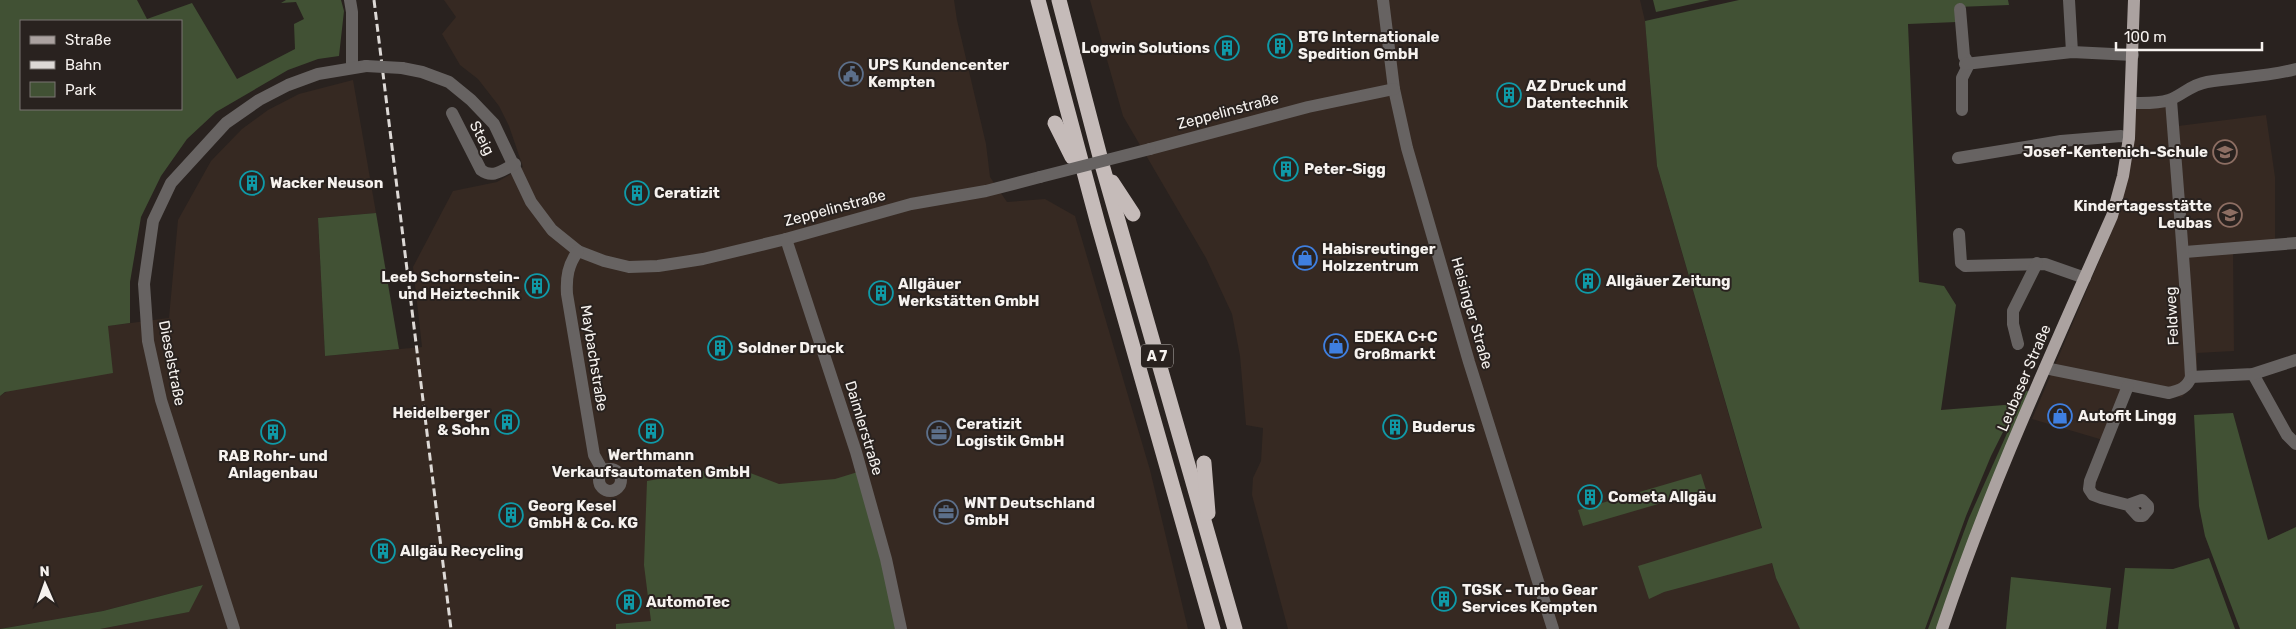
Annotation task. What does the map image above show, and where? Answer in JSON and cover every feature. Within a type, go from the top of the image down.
[{"type":"highway","name":"A 7","points":[[1038,0],[1098,224],[1213,629]]},
{"type":"highway","name":"A 7","points":[[1058,0],[1103,168],[1235,629]]},
{"type":"highway","points":[[1055,123],[1067,143],[1098,224]]},
{"type":"highway","points":[[1103,168],[1132,214]]},
{"type":"highway","points":[[1204,463],[1210,545]]},
{"type":"main road","name":"Leubaser Straße","points":[[1942,629],[1958,581],[2045,368],[2112,216],[2129,138],[2134,0]]},
{"type":"street","points":[[350,0],[352,12],[352,67]]},
{"type":"street","name":"Heisinger Straße","points":[[1383,0],[1394,89],[1407,148],[1469,362],[1553,629]]},
{"type":"street","points":[[2069,0],[2072,52]]},
{"type":"street","points":[[1960,9],[1964,56],[1967,64],[1962,78],[1962,110]]},
{"type":"street","points":[[1967,64],[2072,52],[2133,55]]},
{"type":"street","name":"Dieselstraße","points":[[234,629],[161,400],[148,341],[144,284],[154,221],[171,183],[226,123],[259,100],[288,85],[318,74],[366,66]]},
{"type":"street","name":"Zeppelinstraße","points":[[366,66],[402,68],[449,82],[471,100],[494,124],[515,164],[531,202],[552,230],[578,251],[604,261],[629,266],[658,266],[703,259],[786,239],[911,204],[986,191],[1040,178],[1308,106],[1394,89]]},
{"type":"street","points":[[2131,102],[2158,103],[2171,100],[2184,90],[2207,82],[2261,77],[2296,70]]},
{"type":"street","name":"Feldweg","points":[[2171,100],[2176,180],[2185,252],[2192,377]]},
{"type":"street","name":"Steig","points":[[452,113],[481,170],[488,175],[496,174],[515,164]]},
{"type":"street","points":[[1958,158],[2061,141],[2121,136],[2129,138]]},
{"type":"street","points":[[1959,234],[1961,262],[1965,266],[2037,263],[2085,278]]},
{"type":"street","name":"Daimlerstraße","points":[[786,239],[856,452],[886,559],[901,629]]},
{"type":"street","points":[[2185,252],[2296,243]]},
{"type":"street","name":"Maybachstraße","points":[[578,251],[567,274],[567,294],[594,455],[603,471]]},
{"type":"street","points":[[2018,344],[2013,324],[2013,311],[2037,263]]},
{"type":"street","points":[[2045,368],[2128,386],[2169,392],[2180,390],[2188,384],[2192,377],[2253,374],[2296,360]]},
{"type":"street","points":[[2253,374],[2287,435],[2296,444]]},
{"type":"street","points":[[2128,386],[2090,481],[2089,489],[2093,495],[2128,505]]},
{"type":"shaded area","points":[[444,0],[954,0],[986,144],[990,177],[1007,202],[1045,199],[1075,216],[1150,470],[1188,629],[100,629],[188,612],[203,585],[103,611],[0,629],[0,396],[108,326],[169,318],[178,220],[211,161],[242,129],[268,110],[299,94],[353,80],[376,213],[318,218],[325,356],[422,347],[413,267],[453,191],[497,182],[523,167],[509,126],[499,106],[478,79],[460,65],[442,34],[456,17]]},
{"type":"shaded area","points":[[1090,0],[1640,0],[1645,21],[1657,166],[1776,578],[1800,629],[1288,629],[1252,495],[1253,478],[1261,461],[1263,428],[1246,425],[1240,356],[1232,314],[1206,258],[1123,116]]},
{"type":"shaded area","points":[[2174,103],[2178,126],[2266,115],[2275,177],[2275,244],[2233,250],[2234,351],[2197,353],[2197,371],[2182,397],[2122,390],[2103,440],[2032,419],[2117,219],[2135,106]]},
{"type":"green space","points":[[0,0],[137,0],[147,19],[192,3],[237,79],[295,49],[294,24],[304,19],[296,2],[281,3],[286,0],[341,0],[344,11],[339,56],[318,59],[288,70],[216,112],[187,139],[161,176],[141,217],[130,282],[130,323],[108,326],[113,373],[5,392],[0,396]]},
{"type":"green space","points":[[1653,0],[1710,0],[1656,12]]},
{"type":"green space","points":[[1739,0],[2008,0],[2009,5],[1957,7],[1957,22],[1908,24],[1919,282],[1944,286],[1956,305],[1941,410],[2017,404],[1991,456],[1966,516],[1925,629],[1800,629],[1776,578],[1772,563],[1664,592],[1649,599],[1638,566],[1762,528],[1657,166],[1645,21]]},
{"type":"green space","points":[[376,213],[399,349],[325,356],[318,218]]},
{"type":"green space","points":[[2026,391],[2032,392],[1937,629],[1928,629],[1969,518]]},
{"type":"green space","points":[[2233,413],[2268,540],[2296,527],[2296,629],[2240,629],[2205,536],[2199,506],[2194,415]]},
{"type":"green space","points":[[732,466],[779,484],[835,479],[861,471],[901,629],[616,629],[616,624],[651,621],[644,565],[647,481]]},
{"type":"green space","points":[[1701,474],[1706,490],[1583,526],[1578,510]]},
{"type":"green space","points":[[2209,558],[2235,629],[2118,629],[2125,568],[2173,569]]},
{"type":"green space","points":[[2011,577],[2111,588],[2106,629],[2006,629]]},
{"type":"green space","points":[[203,585],[189,612],[100,629],[0,629],[103,611]]},
{"type":"railway","points":[[374,0],[451,629]]},
{"type":"place","name":"BTG Internationale Spedition GmbH","points":[[1280,46]]},
{"type":"place","name":"Logwin Solutions","points":[[1227,48]]},
{"type":"place","name":"UPS Kundencenter Kempten","points":[[851,74]]},
{"type":"place","name":"AZ Druck und Datentechnik","points":[[1509,95]]},
{"type":"place","name":"Josef-Kentenich-Schule","points":[[2225,152]]},
{"type":"place","name":"Peter-Sigg","points":[[1286,169]]},
{"type":"place","name":"Wacker Neuson","points":[[252,183]]},
{"type":"place","name":"Ceratizit","points":[[637,193]]},
{"type":"place","name":"Kindertagesstätte Leubas","points":[[2230,215]]},
{"type":"place","name":"Habisreutinger Holzzentrum","points":[[1305,258]]},
{"type":"place","name":"Allgäuer Zeitung","points":[[1588,281]]},
{"type":"place","name":"Leeb Schornstein- und Heiztechnik","points":[[537,286]]},
{"type":"place","name":"Allgäuer Werkstätten GmbH","points":[[881,293]]},
{"type":"place","name":"EDEKA C+C Großmarkt","points":[[1336,346]]},
{"type":"place","name":"Soldner Druck","points":[[720,348]]},
{"type":"place","name":"Autofit Lingg","points":[[2060,416]]},
{"type":"place","name":"Heidelberger & Sohn","points":[[507,422]]},
{"type":"place","name":"Buderus","points":[[1395,427]]},
{"type":"place","name":"Werthmann Verkaufsautomaten GmbH","points":[[651,431]]},
{"type":"place","name":"RAB Rohr- und Anlagenbau","points":[[273,432]]},
{"type":"place","name":"Ceratizit Logistik GmbH","points":[[939,433]]},
{"type":"place","name":"Cometa Allgäu","points":[[1590,497]]},
{"type":"place","name":"WNT Deutschland GmbH","points":[[946,512]]},
{"type":"place","name":"Georg Kesel GmbH & Co. KG","points":[[511,515]]},
{"type":"place","name":"Allgäu Recycling","points":[[383,551]]},
{"type":"place","name":"TGSK - Turbo Gear Services Kempten","points":[[1444,599]]},
{"type":"place","name":"AutomoTec","points":[[629,602]]}]
